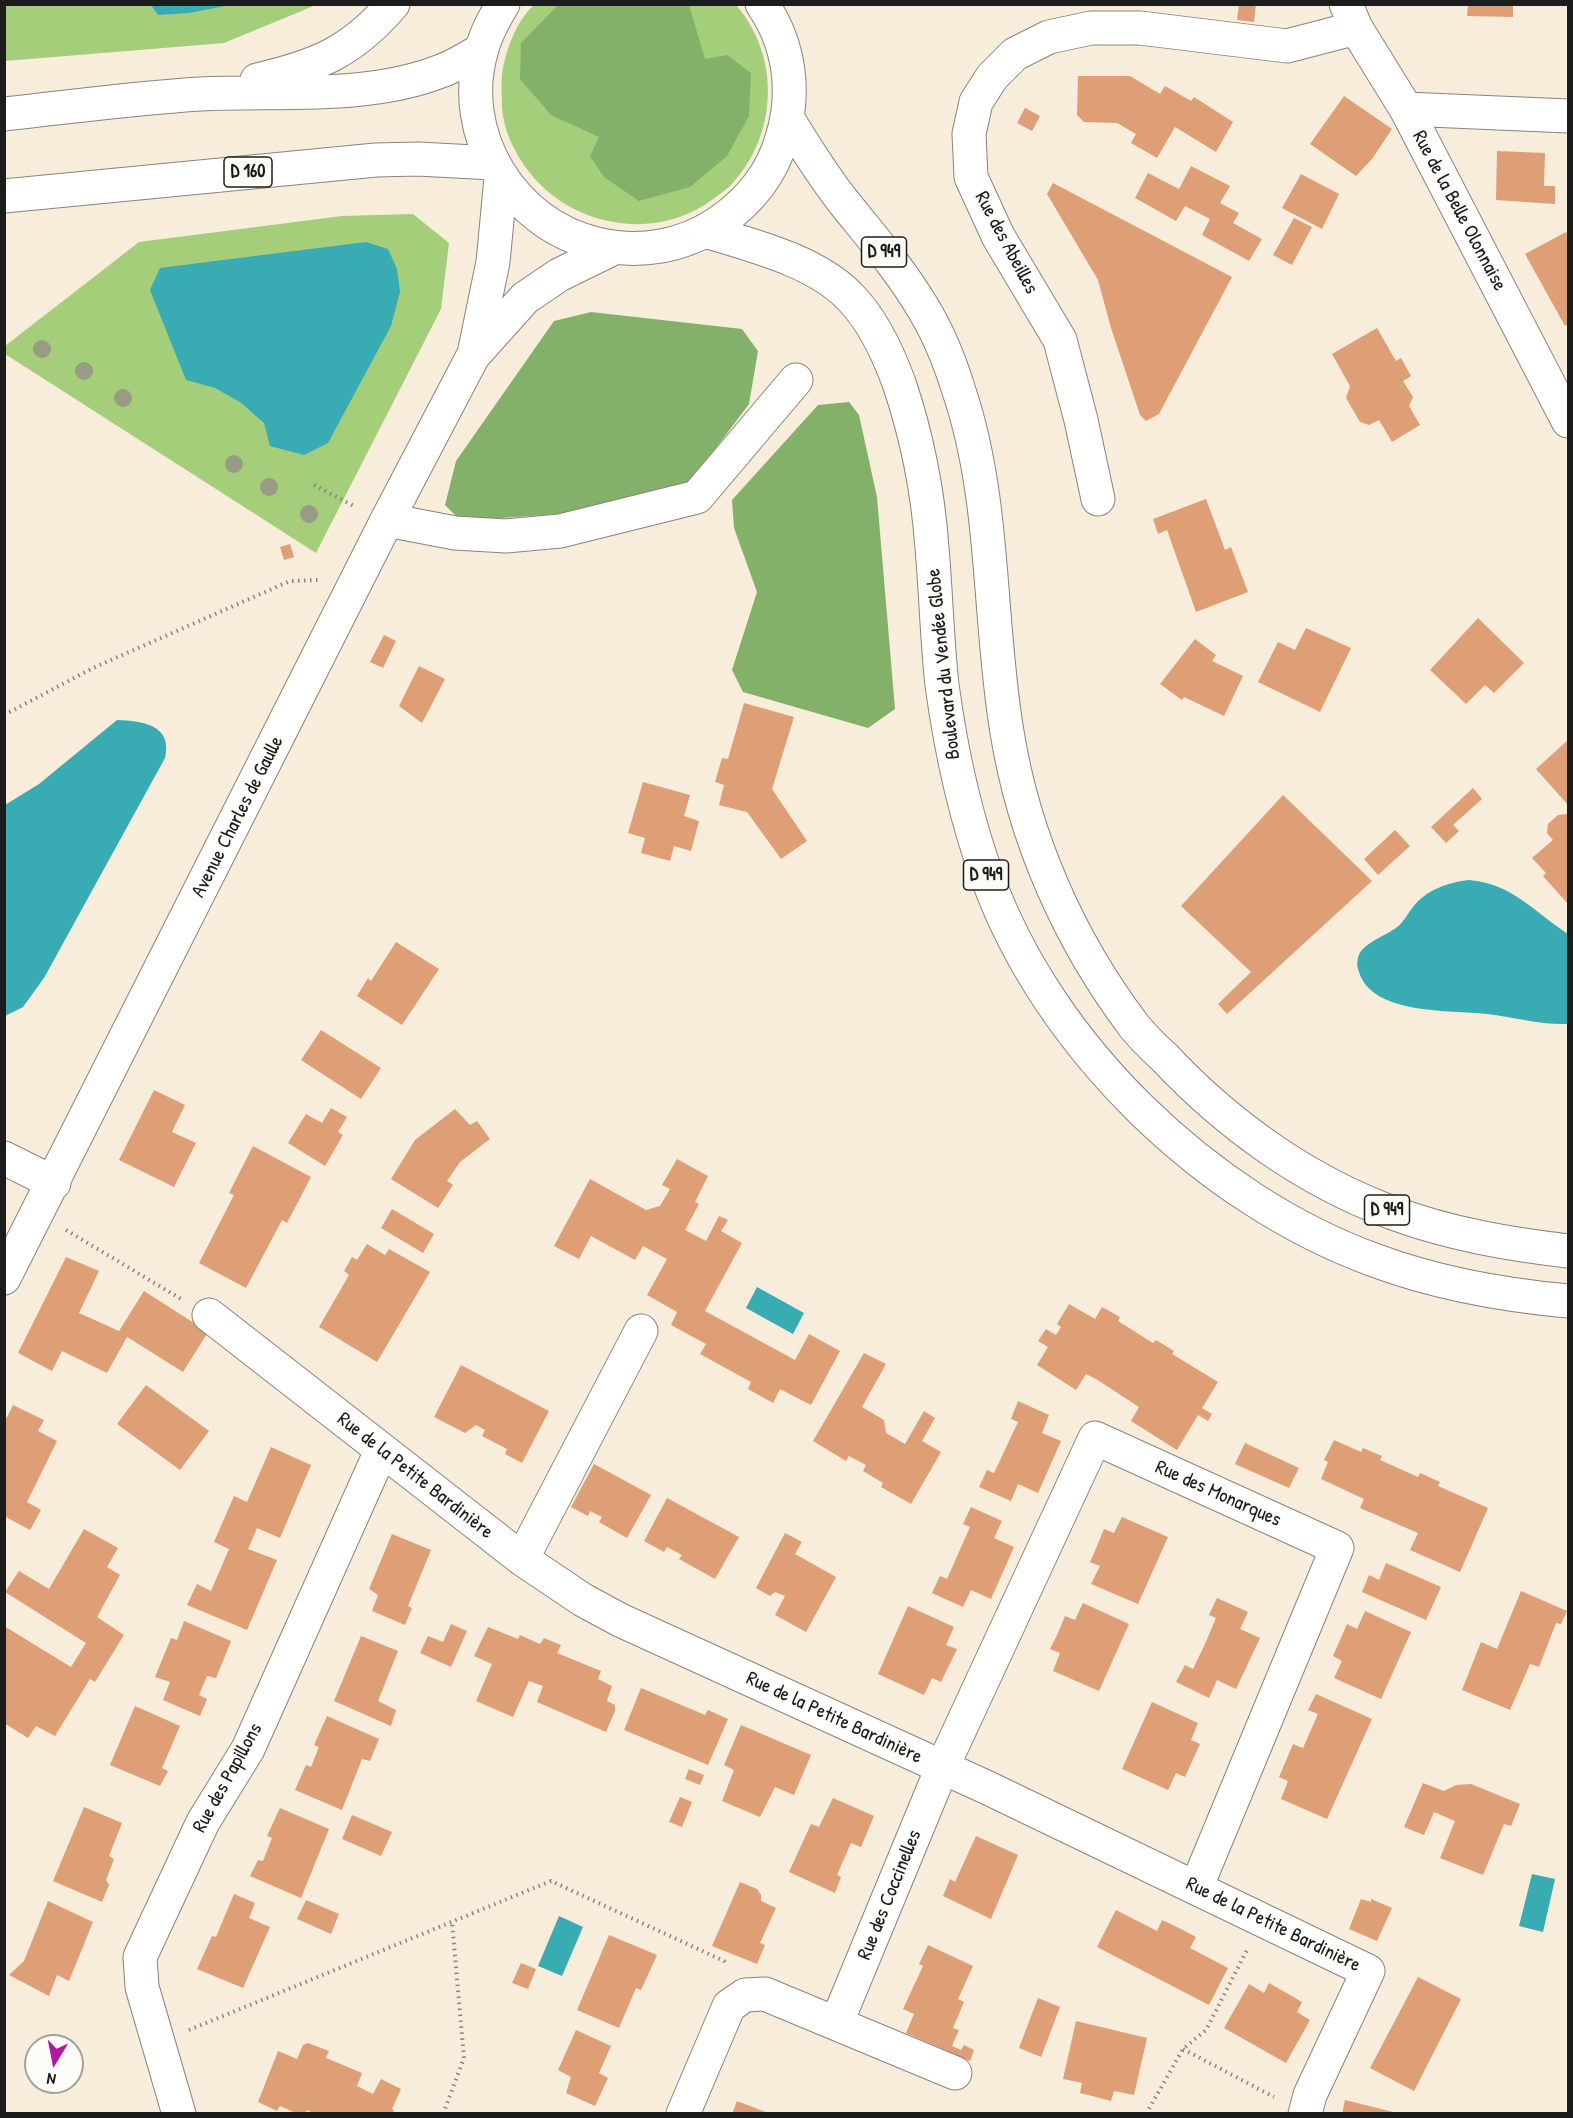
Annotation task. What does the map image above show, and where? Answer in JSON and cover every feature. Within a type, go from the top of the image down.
[{"type":"main road","points":[[200,94],[286,74],[316,64],[348,47],[374,26],[393,4]]},
{"type":"main road","points":[[503,4],[491,24],[481,50],[476,79],[476,108],[482,136],[497,171],[523,205],[550,226],[581,240],[614,248],[645,249],[676,243],[705,231],[735,212],[760,185],[778,153],[788,119],[790,84],[784,50],[771,17],[762,4]]},
{"type":"main road","name":"Rue de la Belle Olonnaise","points":[[1351,16],[1406,109],[1569,421]]},
{"type":"main road","name":"Rue des Abeilles","points":[[1098,499],[1082,420],[1060,340],[998,236],[971,177],[969,134],[975,102],[993,77],[1015,54],[1049,37],[1091,28],[1140,28],[1287,46],[1351,16]]},
{"type":"main road","points":[[4,114],[200,94],[328,91],[394,83],[440,72],[481,50]]},
{"type":"main road","points":[[1406,109],[1569,116]]},
{"type":"main road","name":"D 949","points":[[788,119],[822,172],[904,279],[924,309],[945,350],[961,395],[976,459],[988,534],[1006,731],[1020,798],[1041,858],[1064,913],[1100,978],[1136,1029],[1180,1075],[1235,1123],[1278,1155],[1324,1181],[1391,1212],[1453,1232],[1518,1245],[1569,1251]]},
{"type":"main road","name":"D 160","points":[[4,196],[376,160],[418,159],[497,171]]},
{"type":"main road","points":[[473,356],[493,262],[497,171]]},
{"type":"main road","name":"Boulevard du Vendée Globe","points":[[705,231],[789,258],[818,273],[849,296],[873,327],[891,361],[908,409],[923,476],[932,543],[942,680],[951,749],[967,817],[989,882],[1018,945],[1055,1008],[1097,1063],[1145,1114],[1196,1158],[1251,1198],[1311,1233],[1373,1260],[1441,1281],[1509,1296],[1569,1301]]},
{"type":"main road","points":[[473,356],[525,298],[559,275],[614,248]]},
{"type":"main road","name":"Avenue Charles de Gaulle","points":[[4,1278],[387,520],[473,356]]},
{"type":"main road","points":[[387,520],[455,533],[506,536],[560,531],[697,497],[796,380]]},
{"type":"main road","points":[[4,1158],[54,1183]]},
{"type":"main road","name":"Rue de la Petite Bardinière","points":[[209,1315],[381,1451],[522,1558],[583,1600],[620,1620],[942,1767],[1368,1971],[1310,2096],[1293,2107]]},
{"type":"main road","points":[[522,1558],[641,1331]]},
{"type":"main road","name":"Rue des Monarques","points":[[942,1767],[1095,1438],[1337,1548],[1196,1888]]},
{"type":"main road","name":"Rue des Papillons","points":[[179,2114],[142,1987],[140,1957],[203,1822],[248,1749],[381,1451]]},
{"type":"main road","name":"Rue des Coccinelles","points":[[837,2022],[942,1767]]},
{"type":"main road","points":[[683,2114],[729,2006],[745,1995],[765,1994],[955,2073]]},
{"type":"path","points":[[314,485],[343,501],[387,520]]},
{"type":"path","points":[[4,715],[93,668],[290,581],[358,580]]},
{"type":"path","points":[[38,1212],[209,1315]]},
{"type":"path","points":[[158,2043],[551,1881],[724,1961],[745,1995]]},
{"type":"path","points":[[1146,2114],[1183,2049],[1206,2030],[1262,1920]]},
{"type":"path","points":[[442,2114],[464,2058],[452,1922]]},
{"type":"path","points":[[1183,2049],[1293,2107]]},
{"type":"green space","points":[[5,5],[316,5],[224,43],[5,61]]},
{"type":"green space","points":[[534,5],[736,5],[751,26],[761,48],[767,72],[768,96],[765,120],[758,144],[746,166],[730,186],[692,212],[671,220],[649,224],[627,224],[583,213],[563,203],[545,189],[529,172],[510,140],[502,106],[502,74],[506,55],[522,19]]},
{"type":"green space","points":[[558,5],[689,5],[705,59],[727,55],[751,73],[749,116],[727,156],[690,187],[639,201],[604,177],[590,156],[599,137],[551,115],[520,79],[521,43]]},
{"type":"green space","points":[[413,214],[449,243],[441,309],[316,553],[5,354],[5,346],[139,242],[342,216]]},
{"type":"green space","points":[[591,312],[742,329],[758,351],[749,404],[688,485],[572,513],[461,521],[445,505],[456,461],[554,321]]},
{"type":"green space","points":[[849,402],[859,415],[877,497],[895,709],[868,728],[743,692],[732,670],[757,592],[734,528],[732,500],[818,405]]},
{"type":"water","points":[[151,5],[230,5],[189,13],[158,15]]},
{"type":"water","points":[[366,242],[388,249],[397,269],[400,292],[391,326],[328,443],[304,455],[270,446],[264,423],[240,402],[215,388],[186,380],[150,290],[160,268]]},
{"type":"water","points":[[117,720],[154,727],[165,738],[165,758],[44,978],[23,1007],[5,1016],[5,805],[39,784]]},
{"type":"water","points":[[1469,880],[1498,887],[1511,893],[1568,934],[1568,1024],[1414,1008],[1379,996],[1367,986],[1357,964],[1364,947],[1396,928],[1424,896],[1446,885]]},
{"type":"water","points":[[757,1287],[804,1313],[793,1334],[746,1308]]},
{"type":"water","points":[[1532,1874],[1555,1879],[1543,1932],[1519,1926]]},
{"type":"water","points":[[559,1916],[583,1927],[562,1976],[538,1966]]},
{"type":"building","points":[[1239,4],[1256,4],[1254,22],[1237,20]]},
{"type":"building","points":[[1468,4],[1513,4],[1513,17],[1467,16]]},
{"type":"building","points":[[1078,76],[1130,76],[1160,94],[1165,86],[1191,101],[1194,97],[1233,122],[1216,152],[1175,127],[1157,158],[1131,143],[1136,134],[1117,123],[1084,122],[1077,115]]},
{"type":"building","points":[[1344,96],[1392,129],[1372,159],[1356,176],[1310,144]]},
{"type":"building","points":[[1025,108],[1040,116],[1032,131],[1017,123]]},
{"type":"building","points":[[1497,151],[1545,153],[1544,186],[1555,186],[1555,204],[1496,200]]},
{"type":"building","points":[[1191,166],[1230,186],[1220,203],[1239,213],[1233,223],[1262,239],[1249,261],[1202,235],[1210,219],[1185,206],[1176,221],[1135,198],[1148,173],[1179,189]]},
{"type":"building","points":[[1301,174],[1339,194],[1322,229],[1282,208]]},
{"type":"building","points":[[1053,183],[1232,277],[1159,414],[1146,421],[1140,415],[1111,328],[1098,280],[1047,194]]},
{"type":"building","points":[[1294,218],[1312,227],[1292,265],[1273,255]]},
{"type":"building","points":[[1566,232],[1568,236],[1568,324],[1565,326],[1525,254]]},
{"type":"building","points":[[1377,328],[1396,361],[1401,358],[1411,376],[1403,381],[1413,397],[1409,406],[1420,425],[1392,442],[1379,420],[1369,425],[1360,422],[1346,398],[1350,386],[1332,354]]},
{"type":"building","points":[[1206,499],[1225,550],[1231,547],[1248,592],[1196,612],[1167,530],[1158,534],[1153,519]]},
{"type":"building","points":[[290,544],[294,557],[284,560],[280,547]]},
{"type":"building","points":[[1478,618],[1524,663],[1494,693],[1485,685],[1466,704],[1430,670]]},
{"type":"building","points":[[1306,628],[1351,648],[1320,712],[1258,682],[1278,642],[1295,650]]},
{"type":"building","points":[[384,635],[396,641],[383,668],[370,662]]},
{"type":"building","points":[[1195,639],[1216,655],[1212,661],[1243,676],[1224,716],[1184,697],[1182,700],[1160,684]]},
{"type":"building","points":[[419,666],[445,679],[422,723],[399,706]]},
{"type":"building","points":[[744,703],[794,717],[772,789],[807,841],[781,859],[747,812],[719,805],[724,785],[715,782],[722,758],[728,759]]},
{"type":"building","points":[[1568,740],[1568,805],[1536,769]]},
{"type":"building","points":[[643,782],[690,795],[684,816],[699,821],[691,851],[674,846],[670,861],[641,853],[645,838],[628,833]]},
{"type":"building","points":[[1473,788],[1482,799],[1453,825],[1459,831],[1446,843],[1431,827]]},
{"type":"building","points":[[1283,795],[1372,881],[1227,1014],[1218,1004],[1251,972],[1181,906]]},
{"type":"building","points":[[1568,814],[1568,904],[1543,876],[1546,873],[1532,858],[1553,840],[1547,833],[1548,824],[1558,815]]},
{"type":"building","points":[[1395,830],[1410,846],[1378,875],[1364,859]]},
{"type":"building","points":[[396,942],[439,969],[402,1025],[357,996],[368,978],[371,981]]},
{"type":"building","points":[[321,1030],[381,1068],[361,1099],[301,1060]]},
{"type":"building","points":[[154,1090],[185,1105],[172,1132],[196,1143],[174,1187],[119,1160]]},
{"type":"building","points":[[331,1108],[347,1117],[338,1132],[343,1135],[325,1166],[288,1143],[306,1114],[322,1123]]},
{"type":"building","points":[[455,1109],[470,1125],[477,1121],[490,1139],[460,1162],[447,1181],[453,1185],[438,1208],[391,1179],[415,1140]]},
{"type":"building","points":[[253,1146],[311,1177],[287,1223],[282,1220],[246,1288],[199,1263],[234,1195],[229,1193]]},
{"type":"building","points":[[677,1159],[708,1176],[695,1202],[699,1204],[685,1230],[706,1241],[719,1216],[728,1220],[721,1231],[742,1243],[705,1311],[795,1360],[809,1334],[840,1351],[811,1405],[780,1389],[773,1403],[748,1389],[751,1382],[700,1354],[706,1344],[671,1325],[677,1312],[647,1295],[667,1259],[643,1246],[635,1260],[591,1236],[579,1259],[554,1246],[590,1179],[646,1210],[660,1206],[670,1189],[662,1185]]},
{"type":"building","points":[[392,1209],[434,1234],[423,1253],[381,1228]]},
{"type":"building","points":[[367,1244],[385,1255],[389,1249],[430,1272],[377,1362],[319,1327],[349,1275],[344,1271],[352,1257],[357,1260]]},
{"type":"building","points":[[66,1257],[99,1271],[79,1313],[119,1331],[144,1291],[208,1332],[183,1372],[127,1337],[107,1373],[62,1351],[52,1371],[18,1353]]},
{"type":"building","points":[[1069,1304],[1095,1319],[1102,1307],[1120,1317],[1118,1321],[1153,1343],[1156,1340],[1174,1351],[1172,1354],[1218,1382],[1202,1408],[1212,1414],[1208,1421],[1198,1415],[1177,1450],[1131,1421],[1139,1407],[1096,1379],[1086,1374],[1076,1390],[1037,1365],[1048,1347],[1038,1341],[1046,1329],[1056,1335],[1061,1327],[1057,1324]]},
{"type":"building","points":[[864,1353],[886,1364],[862,1407],[884,1420],[886,1433],[905,1444],[924,1411],[935,1418],[922,1441],[941,1452],[911,1504],[881,1487],[883,1483],[863,1471],[866,1465],[849,1456],[846,1461],[813,1441]]},
{"type":"building","points":[[461,1365],[549,1411],[522,1463],[505,1454],[507,1449],[482,1436],[485,1430],[476,1425],[465,1433],[434,1417]]},
{"type":"building","points":[[146,1385],[209,1431],[180,1470],[117,1424]]},
{"type":"building","points":[[1018,1401],[1049,1415],[1042,1433],[1061,1441],[1038,1493],[1018,1484],[1011,1501],[979,1487],[987,1470],[994,1473],[1018,1422],[1011,1419]]},
{"type":"building","points":[[13,1405],[44,1420],[38,1431],[57,1441],[27,1502],[41,1510],[30,1530],[4,1516],[4,1423]]},
{"type":"building","points":[[1334,1440],[1361,1452],[1363,1448],[1382,1456],[1380,1460],[1418,1477],[1420,1473],[1440,1482],[1438,1486],[1488,1508],[1460,1572],[1410,1550],[1418,1533],[1360,1508],[1364,1499],[1321,1479],[1328,1462],[1324,1460]]},
{"type":"building","points":[[1245,1443],[1299,1468],[1289,1488],[1235,1464]]},
{"type":"building","points":[[271,1447],[311,1465],[280,1538],[257,1528],[248,1549],[277,1560],[247,1630],[187,1605],[197,1584],[211,1591],[229,1549],[214,1542],[234,1496],[247,1502]]},
{"type":"building","points":[[594,1464],[651,1495],[627,1538],[599,1522],[602,1517],[590,1511],[588,1516],[571,1507]]},
{"type":"building","points":[[667,1498],[739,1537],[715,1579],[679,1559],[682,1555],[667,1547],[664,1552],[644,1541]]},
{"type":"building","points":[[971,1507],[1002,1521],[994,1538],[1014,1547],[991,1599],[971,1590],[963,1607],[932,1593],[940,1576],[947,1579],[970,1527],[963,1524]]},
{"type":"building","points":[[1122,1517],[1168,1537],[1138,1604],[1091,1584],[1100,1566],[1090,1562],[1104,1529],[1114,1533]]},
{"type":"building","points":[[84,1529],[118,1548],[107,1567],[120,1575],[97,1617],[124,1635],[95,1682],[90,1679],[55,1736],[36,1726],[28,1738],[4,1723],[4,1626],[71,1667],[86,1643],[5,1592],[19,1571],[49,1589]]},
{"type":"building","points":[[785,1533],[802,1542],[795,1554],[836,1577],[806,1632],[775,1615],[785,1596],[775,1592],[770,1596],[756,1588]]},
{"type":"building","points":[[392,1534],[431,1550],[408,1606],[412,1608],[405,1625],[372,1611],[378,1595],[369,1589]]},
{"type":"building","points":[[1386,1563],[1441,1587],[1426,1620],[1362,1592],[1369,1575],[1379,1580]]},
{"type":"building","points":[[1521,1591],[1567,1611],[1561,1624],[1556,1623],[1539,1667],[1530,1664],[1510,1710],[1462,1690],[1481,1642],[1497,1649]]},
{"type":"building","points":[[1217,1598],[1248,1612],[1240,1629],[1260,1638],[1236,1689],[1217,1680],[1209,1698],[1176,1682],[1185,1665],[1193,1669],[1216,1618],[1209,1615]]},
{"type":"building","points":[[1083,1603],[1129,1624],[1099,1691],[1053,1671],[1060,1653],[1050,1649],[1065,1616],[1075,1620]]},
{"type":"building","points":[[908,1606],[954,1627],[946,1645],[957,1649],[941,1682],[932,1678],[924,1695],[878,1674]]},
{"type":"building","points":[[1365,1611],[1411,1632],[1381,1699],[1334,1678],[1342,1661],[1333,1656],[1347,1624],[1357,1629]]},
{"type":"building","points":[[184,1621],[231,1641],[216,1678],[207,1676],[199,1695],[207,1699],[200,1716],[163,1700],[170,1682],[155,1677],[171,1638],[177,1640]]},
{"type":"building","points":[[451,1624],[467,1631],[451,1667],[420,1653],[428,1636],[443,1642]]},
{"type":"building","points":[[488,1627],[518,1639],[520,1635],[540,1644],[544,1638],[561,1645],[557,1653],[601,1671],[598,1679],[612,1686],[607,1701],[615,1705],[615,1711],[606,1732],[537,1702],[543,1686],[529,1681],[513,1717],[476,1701],[492,1664],[474,1656]]},
{"type":"building","points":[[361,1636],[398,1651],[378,1701],[396,1710],[391,1726],[334,1701]]},
{"type":"building","points":[[641,1688],[705,1715],[708,1710],[728,1719],[708,1765],[624,1730]]},
{"type":"building","points":[[1316,1694],[1372,1719],[1327,1819],[1281,1799],[1288,1781],[1279,1777],[1293,1744],[1303,1748],[1318,1714],[1308,1710]]},
{"type":"building","points":[[1152,1702],[1198,1723],[1191,1740],[1200,1744],[1185,1777],[1176,1773],[1168,1790],[1122,1769]]},
{"type":"building","points":[[135,1706],[180,1726],[162,1768],[168,1771],[160,1786],[110,1765]]},
{"type":"building","points":[[327,1716],[379,1739],[370,1761],[362,1759],[342,1810],[295,1790],[306,1765],[311,1767],[319,1747],[314,1745]]},
{"type":"building","points":[[741,1725],[811,1755],[794,1795],[775,1787],[760,1817],[722,1801],[734,1770],[724,1765]]},
{"type":"building","points":[[689,1769],[704,1775],[700,1785],[685,1779]]},
{"type":"building","points":[[1423,1783],[1444,1791],[1456,1785],[1471,1784],[1520,1804],[1511,1826],[1504,1824],[1483,1875],[1440,1858],[1455,1821],[1434,1812],[1424,1835],[1404,1827]]},
{"type":"building","points":[[680,1797],[692,1802],[682,1827],[669,1822]]},
{"type":"building","points":[[833,1798],[874,1816],[861,1847],[851,1843],[837,1875],[841,1877],[835,1893],[789,1872],[811,1824],[819,1827]]},
{"type":"building","points":[[84,1807],[122,1823],[109,1856],[114,1859],[106,1880],[109,1885],[102,1902],[53,1881]]},
{"type":"building","points":[[280,1808],[329,1829],[301,1898],[250,1876],[258,1860],[263,1861],[272,1838],[267,1836]]},
{"type":"building","points":[[352,1815],[392,1832],[381,1856],[342,1839]]},
{"type":"building","points":[[976,1836],[1018,1855],[991,1919],[943,1896],[950,1879],[955,1882]]},
{"type":"building","points":[[740,1882],[757,1889],[761,1895],[761,1901],[776,1908],[760,1943],[765,1945],[757,1964],[712,1946]]},
{"type":"building","points":[[234,1894],[255,1903],[249,1918],[270,1927],[243,1988],[197,1969],[212,1936],[216,1937]]},
{"type":"building","points":[[1361,1899],[1371,1902],[1371,1899],[1392,1908],[1377,1941],[1349,1929]]},
{"type":"building","points":[[306,1900],[339,1914],[331,1934],[297,1919]]},
{"type":"building","points":[[48,1901],[93,1922],[69,1981],[57,1975],[49,1996],[9,1975],[24,1961]]},
{"type":"building","points":[[1116,1910],[1157,1931],[1162,1920],[1179,1928],[1196,1937],[1190,1948],[1228,1968],[1209,2005],[1097,1947]]},
{"type":"building","points":[[609,1935],[657,1955],[641,1990],[636,1988],[619,2028],[577,2010]]},
{"type":"building","points":[[928,1945],[973,1966],[958,1999],[964,2002],[953,2028],[959,2030],[952,2046],[961,2050],[964,2045],[974,2050],[970,2061],[906,2033],[914,2014],[903,2009],[923,1966],[919,1964]]},
{"type":"building","points":[[521,1963],[536,1969],[528,1989],[512,1983]]},
{"type":"building","points":[[1418,1977],[1461,1999],[1414,2091],[1370,2068]]},
{"type":"building","points":[[1269,1983],[1302,2002],[1297,2012],[1310,2020],[1286,2063],[1224,2028],[1249,1984],[1264,1993]]},
{"type":"building","points":[[1038,1998],[1060,2007],[1041,2057],[1019,2048]]},
{"type":"building","points":[[1076,2021],[1147,2038],[1134,2095],[1114,2091],[1111,2101],[1080,2093],[1082,2083],[1063,2079]]},
{"type":"building","points":[[576,2030],[611,2046],[599,2073],[608,2078],[595,2106],[566,2093],[571,2077],[558,2070]]},
{"type":"building","points":[[308,2043],[329,2051],[326,2058],[362,2073],[357,2086],[373,2094],[381,2079],[401,2089],[392,2114],[331,2114],[327,2112],[327,2114],[316,2114],[307,2110],[305,2114],[298,2114],[280,2106],[277,2111],[258,2102],[278,2051],[297,2059],[303,2045]]},
{"type":"building","points":[[1345,2100],[1397,2113],[1397,2114],[1342,2114]]},
{"type":"building","points":[[737,2101],[768,2113],[768,2114],[732,2114]]}]
